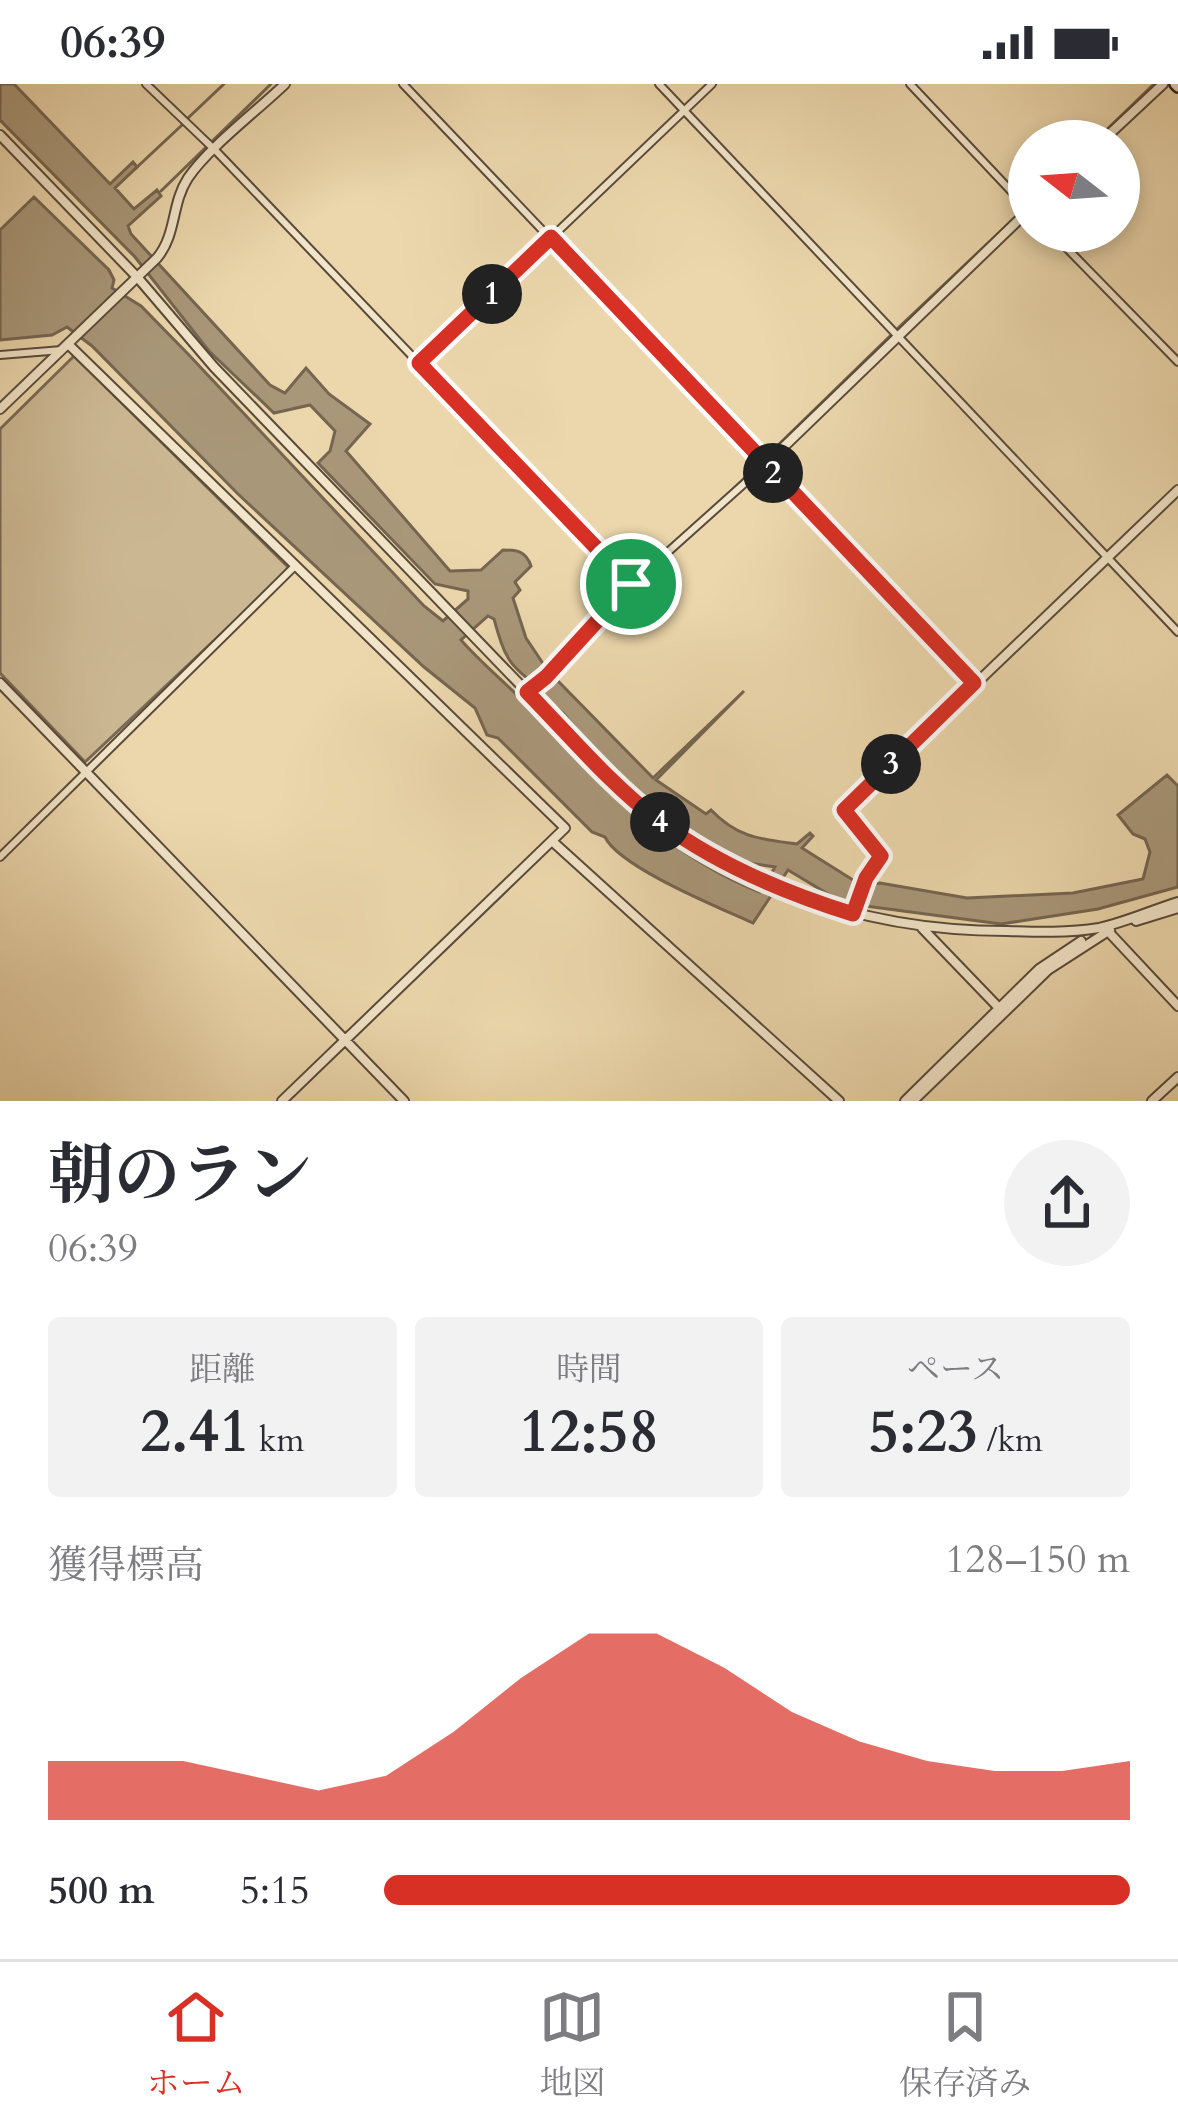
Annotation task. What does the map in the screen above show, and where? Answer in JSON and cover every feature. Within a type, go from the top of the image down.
[{"type":"street","points":[[146,84],[631,584]]},
{"type":"street","points":[[0,410],[157,258],[171,238],[185,184],[285,84]]},
{"type":"street","points":[[403,84],[974,683]]},
{"type":"street","points":[[658,84],[1178,632]]},
{"type":"street","points":[[419,363],[712,84]]},
{"type":"street","points":[[910,84],[1008,188]]},
{"type":"street","points":[[1124,120],[1163,84]]},
{"type":"street","points":[[0,135],[141,274],[214,367],[478,641],[532,689],[611,779],[659,821],[717,859],[779,888],[922,928],[1065,932],[1106,928],[1178,905]]},
{"type":"street","points":[[532,689],[631,584],[1008,231]]},
{"type":"street","points":[[1071,252],[1178,362]]},
{"type":"street","points":[[0,355],[65,346]]},
{"type":"street","points":[[65,346],[565,828],[281,1101]]},
{"type":"street","points":[[854,910],[881,856],[844,810],[1178,490]]},
{"type":"street","points":[[0,857],[295,566]]},
{"type":"street","points":[[0,682],[404,1101]]},
{"type":"street","points":[[552,841],[839,1101]]},
{"type":"street","points":[[922,928],[999,1008]]},
{"type":"street","points":[[1106,928],[1178,1006]]},
{"type":"street","points":[[909,1101],[1039,970],[1106,928]]},
{"type":"street","points":[[909,1101],[1048,970],[1106,928]]},
{"type":"street","points":[[1152,1101],[1178,1077]]},
{"type":"shaded area","points":[[0,84],[14,84],[110,184],[133,162],[137,167],[115,188],[134,209],[157,190],[161,196],[128,226],[131,234],[270,385],[285,393],[306,368],[329,394],[370,424],[346,451],[450,571],[481,570],[503,550],[524,554],[531,566],[515,582],[520,590],[513,598],[545,676],[554,677],[653,778],[744,691],[656,780],[706,814],[711,810],[740,832],[772,841],[797,844],[810,833],[813,836],[802,848],[861,885],[880,883],[967,898],[1073,893],[1143,879],[1150,852],[1145,839],[1133,834],[1118,815],[1167,775],[1178,786],[1178,887],[1098,909],[1001,924],[843,903],[788,870],[753,923],[629,861],[605,837],[592,832],[498,738],[487,735],[475,708],[424,667],[238,494],[92,346],[67,327],[52,335],[0,340],[0,230],[34,197],[109,270],[112,288],[141,306],[424,606],[443,621],[468,599],[468,591],[435,584],[318,463],[330,451],[335,431],[310,405],[274,413],[209,351],[135,257],[0,120]],"holes":[[[488,616],[494,619],[514,666],[540,688],[540,694],[564,714],[597,754],[664,814],[742,862],[775,867],[760,892],[662,836],[607,788],[461,640]]]},
{"type":"shaded area","points":[[74,356],[290,569],[85,762],[0,673],[0,429]]},
{"type":"waterway","points":[[188,118],[224,84]]},
{"type":"waterway","points":[[161,191],[271,84]]},
{"type":"waterway","points":[[1117,120],[1154,84]]},
{"type":"waterway","points":[[135,169],[182,125]]},
{"type":"waterway","points":[[897,329],[1008,224]]},
{"type":"waterway","points":[[723,499],[890,336]]},
{"type":"waterway","points":[[549,667],[574,643]]},
{"type":"route","points":[[551,237],[974,683],[844,810],[881,856],[866,878],[853,914],[769,884],[700,849],[611,779],[527,692],[631,584],[419,363],[551,237]]}]
